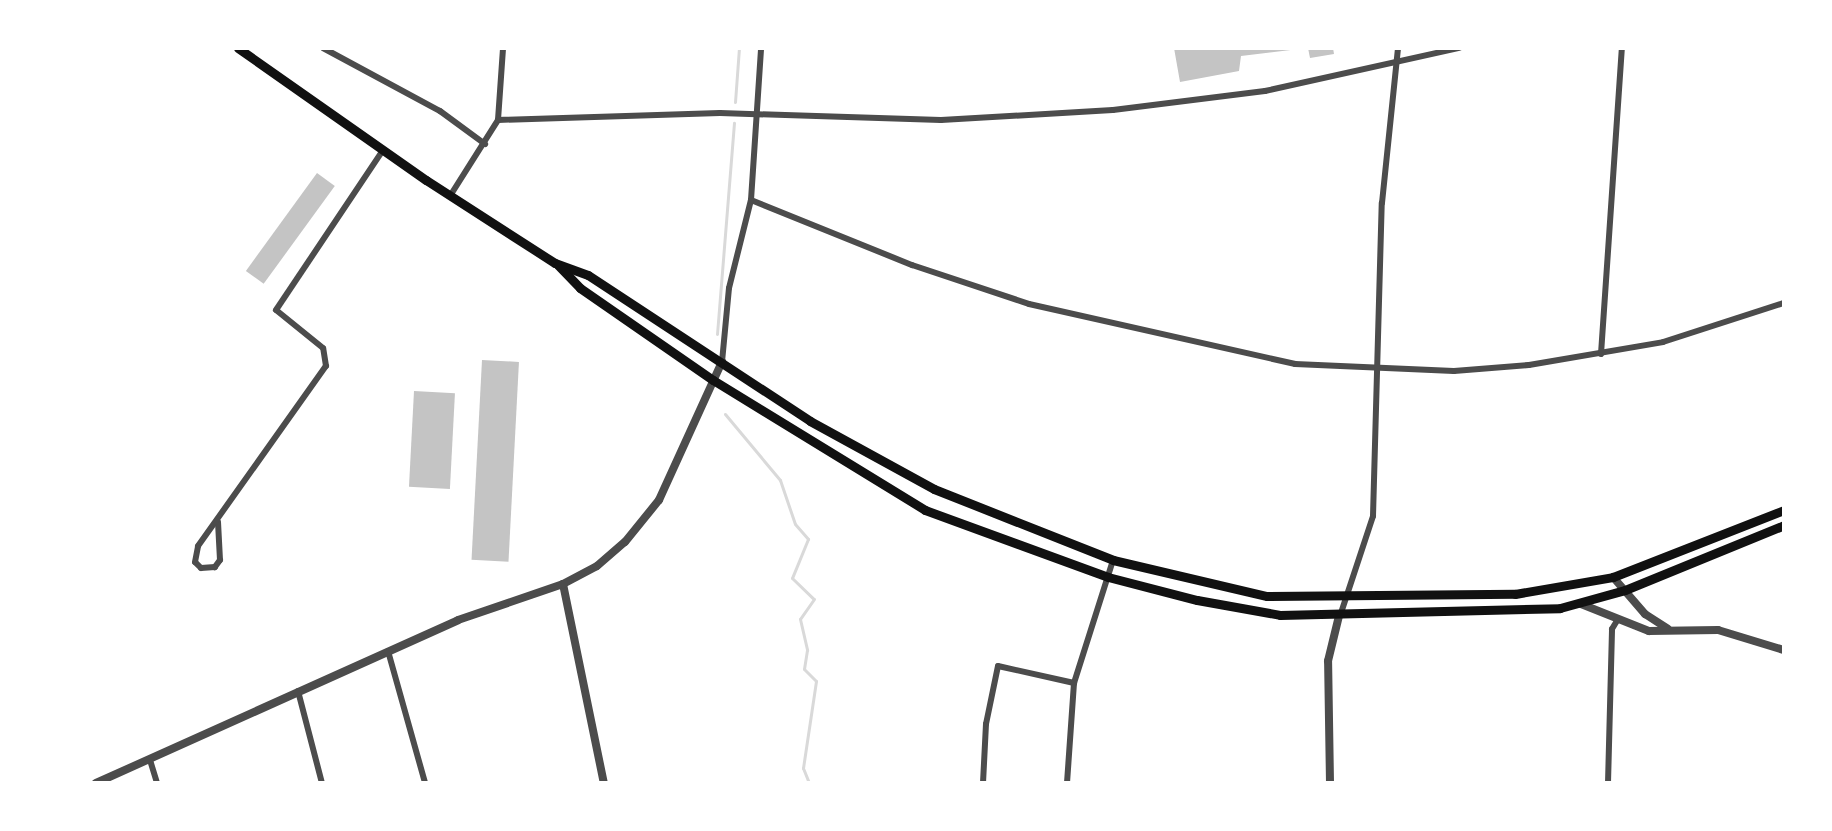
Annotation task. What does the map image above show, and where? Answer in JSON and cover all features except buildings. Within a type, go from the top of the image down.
[{"type":"main road","points":[[238,48],[450,196],[555,263],[580,288],[713,380],[925,510],[1108,577],[1270,613],[1339,616],[1501,613],[1581,604],[1625,590],[1784,525]]},
{"type":"main road","points":[[555,263],[588,275],[810,421],[934,489],[1113,560],[1267,596],[1515,594],[1579,586],[1613,577],[1784,510]]},
{"type":"street","points":[[323,48],[440,111],[485,144]]},
{"type":"street","points":[[450,196],[498,120],[503,48]]},
{"type":"street","points":[[96,783],[470,615],[563,584],[603,561],[650,513],[722,362],[729,288],[751,200],[761,48]]},
{"type":"street","points":[[1330,783],[1328,661],[1339,616],[1349,597],[1373,516],[1382,203],[1398,48]]},
{"type":"street","points":[[498,120],[755,114],[941,120],[1113,110],[1265,91],[1459,48]]},
{"type":"street","points":[[1601,354],[1622,48]]},
{"type":"street","points":[[218,522],[220,560],[215,567],[201,568],[194,553],[326,366],[323,348],[279,317],[278,306],[383,150]]},
{"type":"street","points":[[751,200],[912,265],[1029,304],[1295,364],[1454,371],[1601,354],[1683,337],[1784,303]]},
{"type":"street","points":[[1067,783],[1074,683],[1113,560]]},
{"type":"street","points":[[1613,577],[1645,614],[1668,630]]},
{"type":"street","points":[[563,584],[604,783]]},
{"type":"street","points":[[1581,604],[1649,631],[1733,632],[1784,650]]},
{"type":"street","points":[[1608,783],[1612,629],[1618,619]]},
{"type":"street","points":[[388,651],[425,783]]},
{"type":"street","points":[[983,783],[986,724],[998,666],[1074,683]]},
{"type":"street","points":[[298,691],[322,783]]},
{"type":"street","points":[[150,760],[157,783]]},
{"type":"waterway","points":[[735,102],[739,48]]},
{"type":"waterway","points":[[717,334],[734,123]]},
{"type":"waterway","points":[[725,414],[780,480],[795,524],[808,539],[792,578],[814,599],[800,619],[807,650],[804,669],[816,681],[803,768],[809,783]]}]
